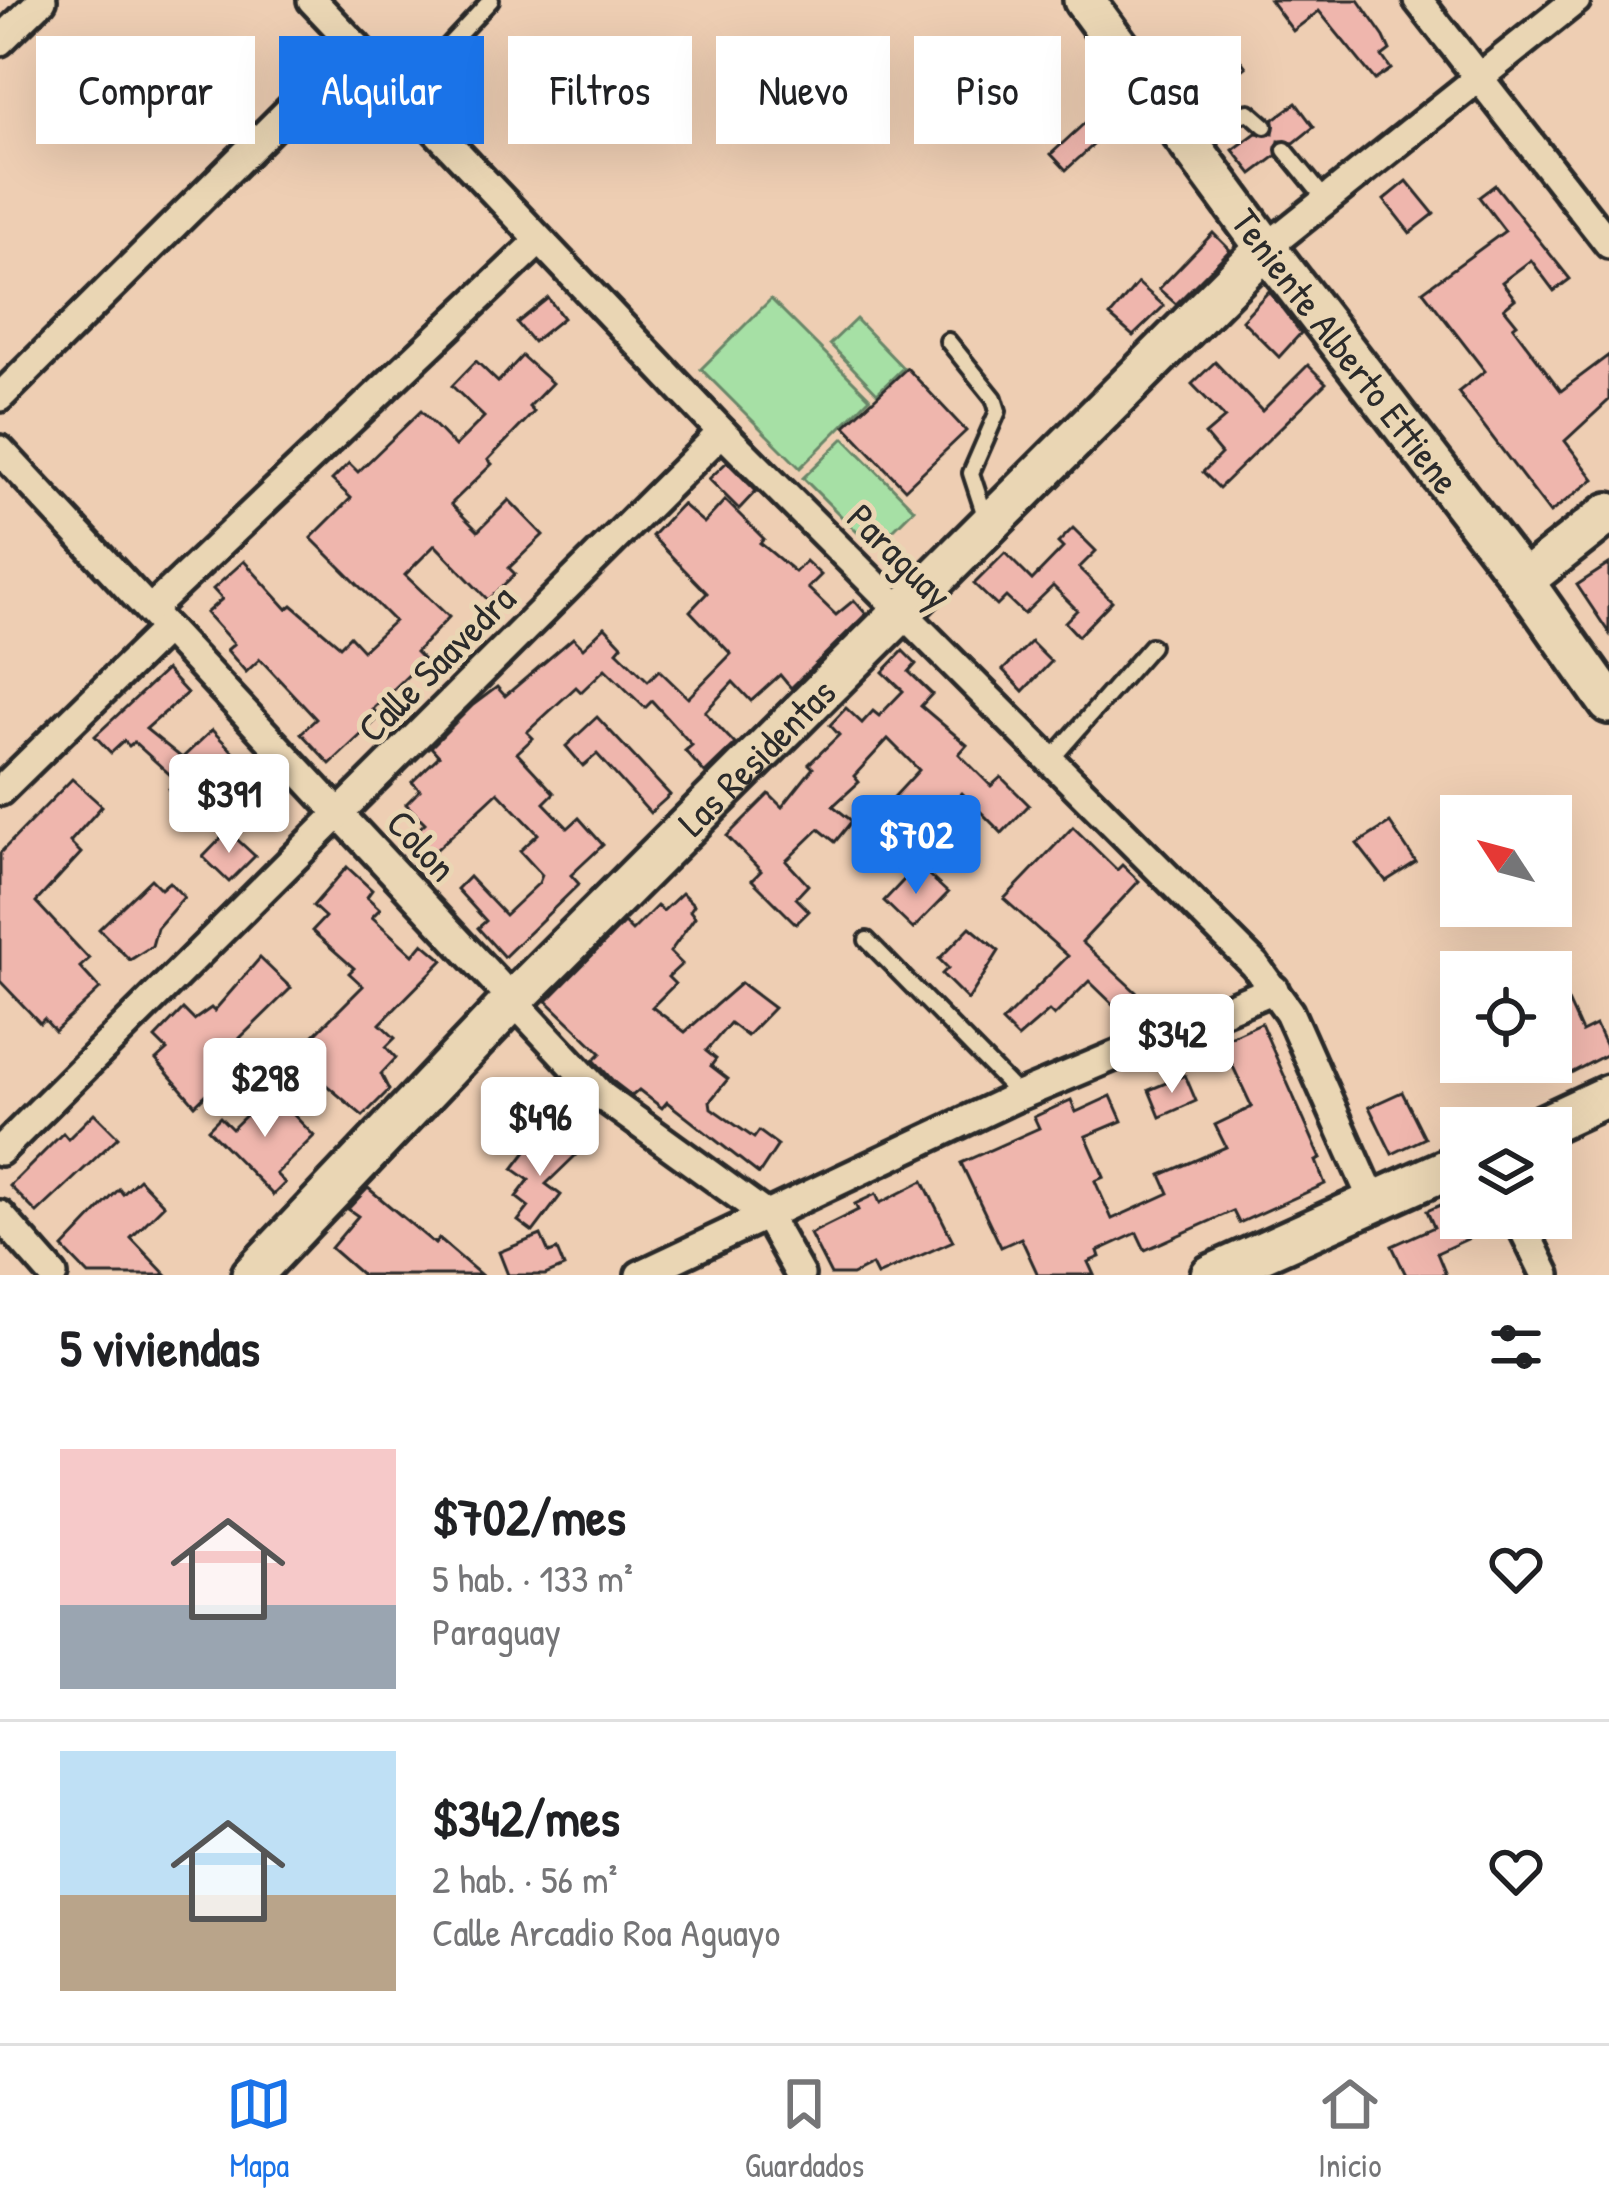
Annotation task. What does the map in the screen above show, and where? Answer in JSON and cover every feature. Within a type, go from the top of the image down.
[{"type":"main road","name":"Teniente Alberto Ettiene","points":[[1084,0],[1110,36]]},
{"type":"main road","name":"Teniente Alberto Ettiene","points":[[1190,144],[1523,581],[1609,703]]},
{"type":"main road","name":"Las Residentas","points":[[252,1275],[514,999],[1265,248]]},
{"type":"main road","points":[[1523,581],[1609,513]]},
{"type":"main road","points":[[1572,1112],[1609,1095]]},
{"type":"main road","points":[[1211,1275],[1440,1173]]},
{"type":"street","points":[[0,41],[42,0]]},
{"type":"street","name":"Paraguay","points":[[313,0],[347,36]]},
{"type":"street","points":[[1418,0],[1609,244]]},
{"type":"street","points":[[1265,248],[1476,75],[1576,0]]},
{"type":"street","points":[[0,397],[279,120]]},
{"type":"street","name":"Paraguay","points":[[448,144],[722,432],[1274,988],[1374,1203]]},
{"type":"street","points":[[0,791],[158,620],[539,241]]},
{"type":"street","name":"Calle Saavedra","points":[[0,1151],[722,432]]},
{"type":"street","name":"Colon","points":[[0,450],[603,1097],[767,1216],[800,1275]]},
{"type":"street","points":[[640,1275],[1020,1096],[1274,988]]},
{"type":"street","points":[[0,1214],[52,1275]]},
{"type":"street","points":[[1528,1239],[1546,1275]]},
{"type":"lane","points":[[457,36],[490,0]]},
{"type":"lane","points":[[1241,114],[1249,112],[1265,126]]},
{"type":"lane","points":[[1285,149],[1325,199]]},
{"type":"lane","points":[[948,341],[994,398],[998,411],[971,473],[989,527]]},
{"type":"lane","points":[[1048,763],[1151,646]]},
{"type":"lane","points":[[867,940],[1020,1096]]},
{"type":"green space","points":[[771,299],[870,398],[800,468],[701,369]]},
{"type":"green space","points":[[856,319],[903,368],[877,393],[830,344]]},
{"type":"green space","points":[[844,438],[914,509],[874,549],[803,478]]},
{"type":"building","points":[[1270,0],[1358,0],[1384,37],[1390,50],[1382,56],[1391,69],[1375,80],[1319,11],[1293,31]]},
{"type":"building","points":[[1296,103],[1314,127],[1294,143],[1279,141],[1276,156],[1252,174],[1233,150],[1256,133],[1273,134],[1274,119]]},
{"type":"building","points":[[1085,123],[1085,144],[1094,144],[1066,170],[1051,154]]},
{"type":"building","points":[[1407,181],[1434,214],[1410,233],[1384,200]]},
{"type":"building","points":[[1495,185],[1570,279],[1554,291],[1531,260],[1502,282],[1515,299],[1504,308],[1517,324],[1513,327],[1561,391],[1609,355],[1609,400],[1565,441],[1594,479],[1550,513],[1458,392],[1485,371],[1423,291],[1505,231],[1479,197]]},
{"type":"building","points":[[1213,233],[1230,250],[1176,304],[1159,289]]},
{"type":"building","points":[[1138,283],[1164,306],[1133,336],[1110,316]]},
{"type":"building","points":[[1269,291],[1301,333],[1279,357],[1242,320]]},
{"type":"building","points":[[548,298],[563,318],[533,342],[517,323]]},
{"type":"building","points":[[522,356],[552,383],[529,407],[534,412],[488,460],[492,464],[451,504],[478,531],[509,500],[543,535],[509,568],[515,574],[488,600],[435,545],[405,575],[449,617],[416,652],[424,660],[373,709],[380,717],[330,764],[301,733],[316,719],[260,659],[246,672],[227,650],[234,644],[206,613],[222,599],[213,589],[244,561],[287,609],[292,605],[340,646],[350,636],[363,650],[394,621],[311,538],[351,498],[332,480],[349,463],[358,472],[421,411],[455,446],[484,417],[452,386],[476,361],[498,382]]},
{"type":"building","points":[[1215,362],[1262,411],[1308,365],[1326,383],[1219,488],[1203,472],[1221,454],[1205,435],[1225,418],[1192,384]]},
{"type":"building","points":[[907,368],[966,431],[905,489],[845,426]]},
{"type":"building","points":[[727,462],[756,491],[739,509],[709,479]]},
{"type":"building","points":[[725,500],[764,539],[760,543],[795,572],[806,561],[821,575],[808,588],[836,615],[854,600],[866,614],[791,688],[780,675],[751,701],[733,682],[705,712],[735,744],[705,773],[685,751],[692,745],[652,701],[645,708],[605,669],[581,692],[576,687],[527,732],[533,738],[517,753],[554,793],[544,803],[568,828],[579,818],[603,845],[571,875],[579,884],[504,957],[478,928],[486,921],[457,889],[469,877],[505,915],[539,883],[542,875],[520,851],[538,834],[498,792],[423,862],[405,842],[425,823],[406,804],[420,790],[412,782],[439,756],[431,747],[473,705],[497,687],[505,696],[573,638],[583,648],[605,627],[622,645],[617,651],[648,681],[659,670],[688,698],[731,654],[690,611],[707,593],[652,536],[682,504],[704,523]]},
{"type":"building","points":[[1073,528],[1096,551],[1079,568],[1112,601],[1078,636],[1065,622],[1077,610],[1053,586],[1024,614],[1006,597],[997,606],[974,584],[1005,553],[1032,580],[1063,548],[1058,543]]},
{"type":"building","points":[[1609,564],[1609,633],[1577,585]]},
{"type":"building","points":[[1031,642],[1051,662],[1023,691],[1003,670]]},
{"type":"building","points":[[903,651],[916,664],[909,672],[932,694],[921,706],[967,745],[959,754],[991,786],[1001,777],[1029,805],[1002,833],[962,793],[929,826],[941,836],[918,865],[900,850],[904,846],[889,827],[906,807],[894,797],[919,770],[888,739],[854,776],[859,782],[833,806],[852,821],[835,842],[819,829],[786,861],[808,885],[796,898],[809,911],[796,924],[752,880],[761,871],[727,836],[769,794],[782,807],[813,768],[809,764],[839,735],[830,725],[846,708],[862,723],[873,711],[879,716],[903,691],[883,672]]},
{"type":"building","points":[[166,670],[187,693],[146,729],[182,758],[212,730],[238,757],[186,806],[169,789],[177,781],[134,742],[129,746],[124,741],[111,753],[95,736]]},
{"type":"building","points":[[597,717],[670,795],[650,813],[597,754],[583,766],[566,746]]},
{"type":"building","points":[[72,779],[102,806],[70,842],[81,853],[36,902],[89,959],[80,967],[100,989],[55,1031],[44,1019],[40,1023],[0,981],[0,853]]},
{"type":"building","points":[[1390,823],[1416,862],[1386,881],[1357,844]]},
{"type":"building","points":[[1073,827],[1117,870],[1122,865],[1139,881],[1082,942],[1136,992],[1119,1010],[1089,981],[1054,1016],[1049,1011],[1018,1038],[1002,1022],[1068,956],[1004,899]]},
{"type":"building","points":[[228,831],[255,856],[229,882],[203,857]]},
{"type":"building","points":[[918,865],[948,893],[913,929],[884,901]]},
{"type":"building","points":[[347,867],[372,890],[367,897],[380,909],[372,917],[413,955],[423,943],[443,960],[380,1024],[395,1038],[386,1047],[396,1058],[381,1074],[389,1090],[363,1116],[312,1073],[324,1062],[305,1044],[363,986],[349,973],[354,968],[312,931],[325,917],[313,906]]},
{"type":"building","points":[[151,879],[161,889],[169,882],[184,897],[157,928],[152,946],[130,960],[99,929]]},
{"type":"building","points":[[682,893],[694,905],[690,911],[695,917],[670,952],[682,964],[668,977],[675,984],[652,1007],[685,1032],[741,983],[774,1008],[747,1036],[730,1023],[706,1051],[716,1059],[711,1066],[728,1079],[710,1101],[711,1108],[754,1138],[759,1131],[778,1145],[759,1174],[667,1102],[662,1108],[639,1090],[632,1096],[615,1083],[594,1060],[601,1053],[547,1001],[624,923],[632,931],[657,906],[663,911]]},
{"type":"building","points":[[970,927],[999,951],[968,1000],[942,974],[948,968],[939,959]]},
{"type":"building","points":[[260,958],[291,988],[240,1038],[252,1050],[195,1105],[156,1060],[167,1050],[155,1038],[183,1009],[194,1020],[211,1008],[214,1011]]},
{"type":"building","points":[[1572,1010],[1582,1032],[1596,1025],[1609,1053],[1572,1072]]},
{"type":"building","points":[[1261,1023],[1321,1159],[1316,1161],[1325,1184],[1239,1223],[1233,1211],[1145,1250],[1137,1233],[1098,1251],[1100,1257],[1088,1262],[1094,1275],[1038,1275],[1021,1238],[1001,1247],[961,1163],[1039,1128],[1034,1117],[1071,1100],[1076,1112],[1111,1096],[1122,1121],[1086,1136],[1104,1177],[1095,1181],[1112,1219],[1169,1193],[1161,1175],[1226,1147],[1215,1125],[1252,1107],[1221,1041]]},
{"type":"building","points":[[1185,1075],[1196,1101],[1160,1117],[1149,1090]]},
{"type":"building","points":[[271,1091],[314,1136],[276,1174],[285,1183],[273,1195],[208,1129],[220,1117],[232,1129]]},
{"type":"building","points":[[1402,1092],[1425,1138],[1392,1154],[1369,1107]]},
{"type":"building","points":[[94,1113],[118,1137],[37,1213],[10,1186],[63,1133],[68,1139]]},
{"type":"building","points":[[538,1136],[576,1155],[546,1184],[561,1195],[533,1232],[518,1221],[529,1207],[516,1197],[529,1180],[513,1169]]},
{"type":"building","points":[[139,1179],[164,1205],[131,1238],[166,1275],[89,1275],[63,1248],[119,1189],[123,1194]]},
{"type":"building","points":[[923,1181],[953,1241],[877,1275],[872,1265],[852,1275],[831,1275],[810,1234],[858,1210],[855,1204],[876,1194],[880,1203]]},
{"type":"building","points":[[368,1188],[481,1275],[362,1275],[331,1248],[358,1216],[348,1209]]},
{"type":"building","points":[[1440,1205],[1440,1239],[1467,1239],[1437,1253],[1446,1275],[1406,1275],[1392,1246],[1434,1227],[1427,1211]]},
{"type":"building","points":[[541,1235],[549,1253],[557,1250],[564,1267],[545,1275],[508,1275],[499,1252]]}]
